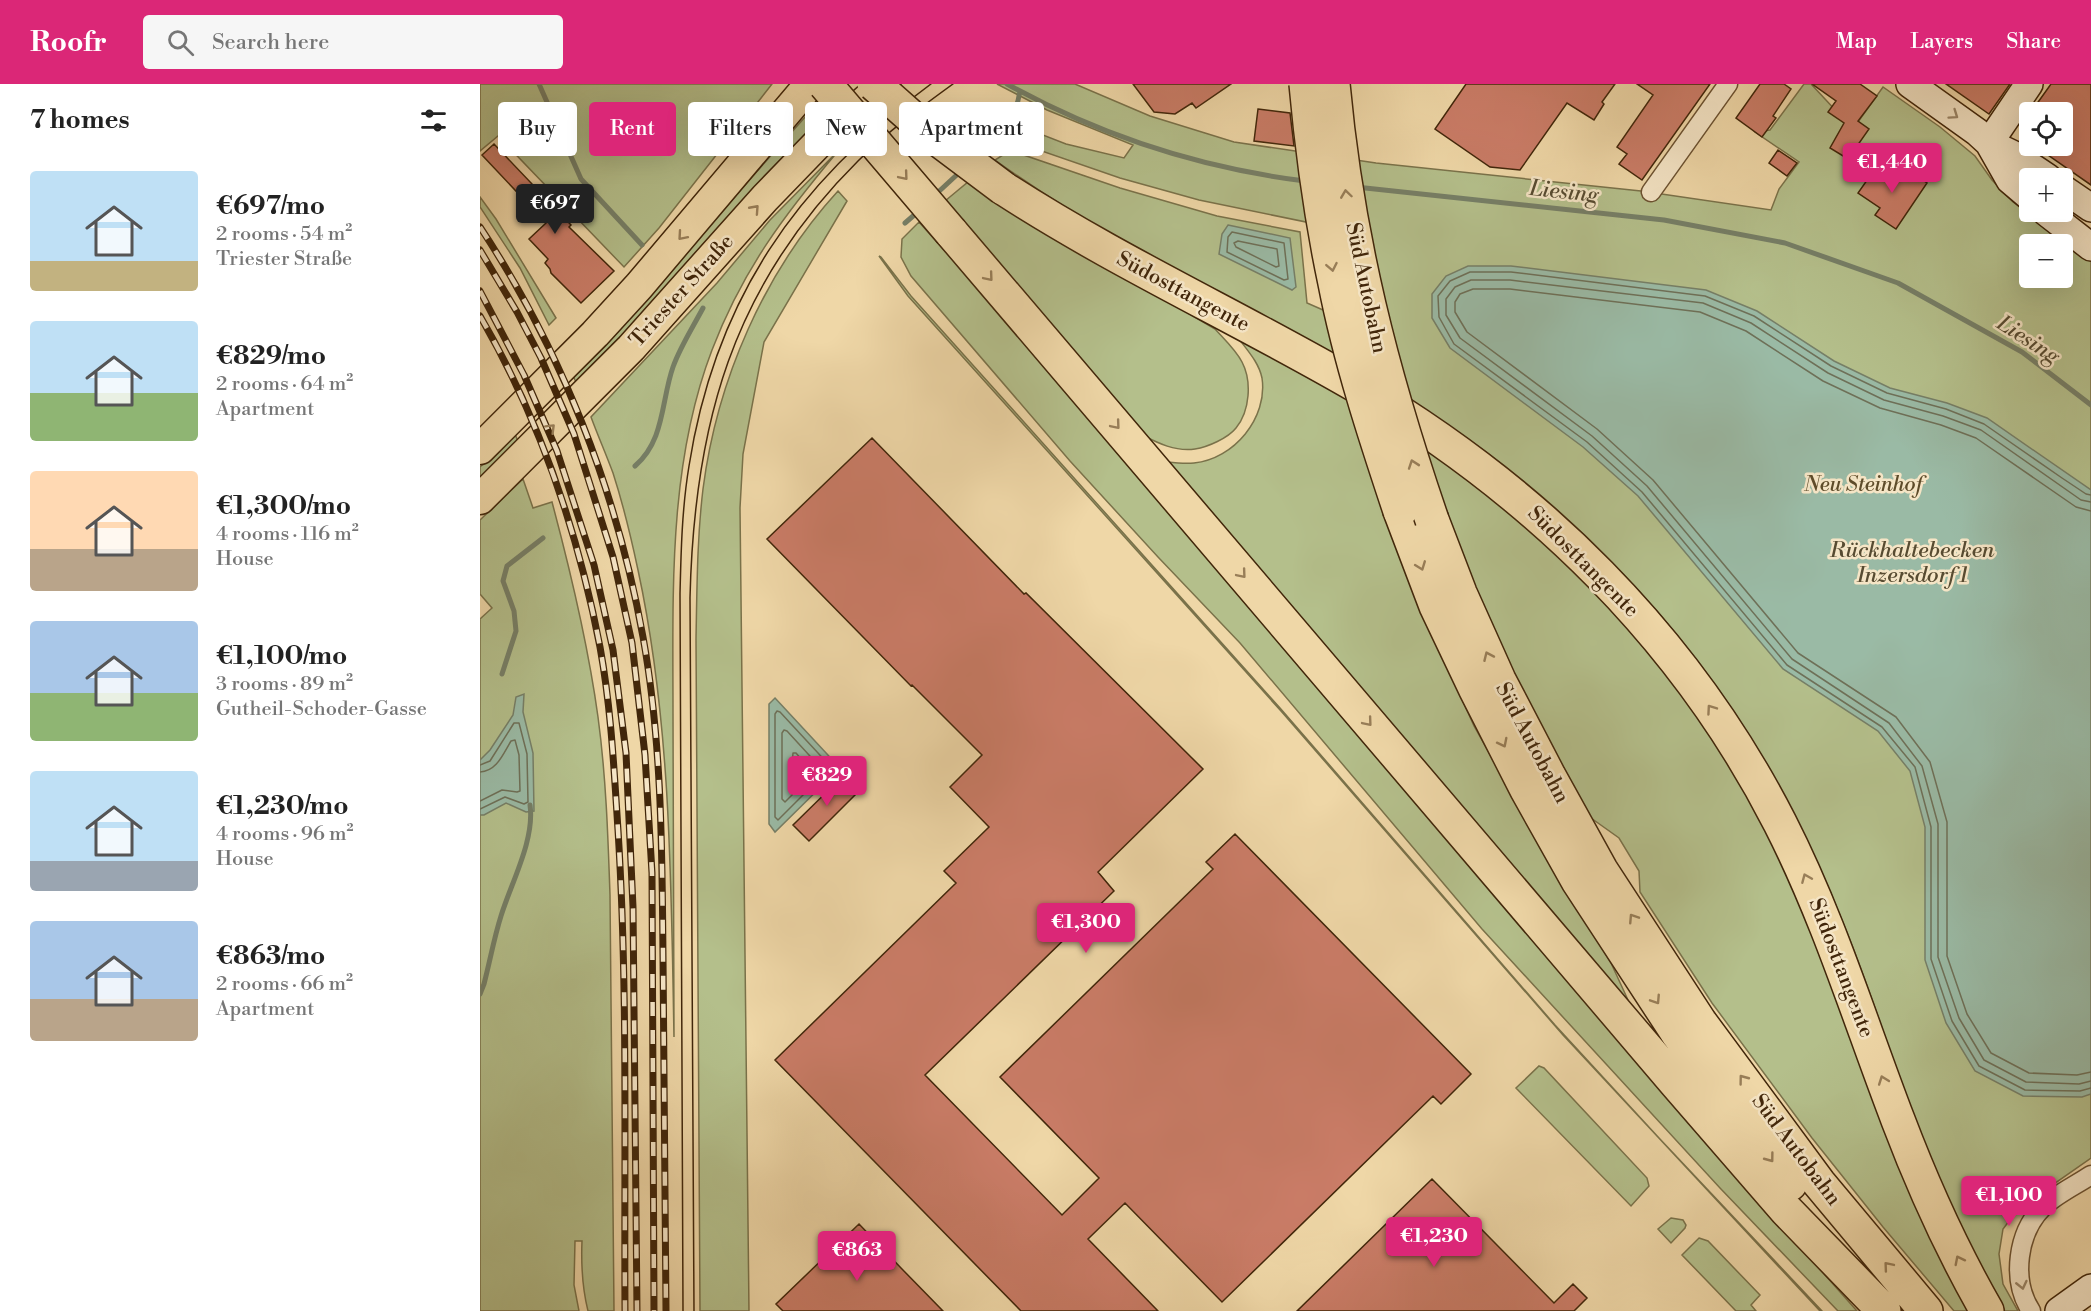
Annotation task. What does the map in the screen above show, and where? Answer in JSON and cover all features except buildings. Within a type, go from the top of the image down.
[{"type":"highway","points":[[825,84],[1683,1091],[1786,1210],[1883,1310]]},
{"type":"highway","name":"Südosttangente","points":[[874,84],[927,131],[1003,188],[1101,248],[1356,386],[1458,452],[1551,526],[1610,584],[1685,672],[1718,718],[1779,821],[1824,921],[1917,1168],[1957,1256],[1987,1311]]},
{"type":"highway","name":"Süd Autobahn","points":[[1306,84],[1320,204],[1335,285],[1370,417],[1400,511],[1437,606],[1475,688],[1527,790],[1578,881],[1678,1034],[1883,1310]]},
{"type":"highway","name":"Süd Autobahn","points":[[1333,84],[1346,194],[1362,279],[1381,359],[1432,520],[1499,680],[1601,870],[1700,1022],[1820,1183],[1926,1311]]},
{"type":"main road","name":"Triester Straße","points":[[480,449],[595,334],[639,286],[810,84]]},
{"type":"main road","name":"Triester Straße","points":[[480,499],[631,348],[765,198],[825,136],[885,84]]},
{"type":"main road","points":[[1910,84],[1989,143],[2014,155],[2033,168]]},
{"type":"main road","points":[[1989,143],[2030,84]]},
{"type":"main road","points":[[1989,143],[2010,180],[2019,188]]},
{"type":"main road","points":[[2073,196],[2091,208]]},
{"type":"main road","points":[[2059,222],[2091,247]]},
{"type":"main road","points":[[2059,1311],[2091,1288]]},
{"type":"street","points":[[1651,192],[1728,84]]},
{"type":"street","points":[[2031,1311],[2020,1281],[2019,1253],[2029,1226],[2044,1206],[2091,1174]]},
{"type":"green space","points":[[480,84],[772,84],[758,102],[688,102],[688,156],[716,156],[659,228],[624,267],[517,156],[577,156],[577,102],[498,102],[498,136],[480,151]]},
{"type":"green space","name":"Neu Steinhof","points":[[997,84],[1075,84],[1150,116],[1234,142],[1376,163],[1641,191],[1771,210],[1779,189],[1799,162],[1755,132],[1770,130],[1804,84],[1811,84],[1853,129],[1883,87],[1940,127],[1975,156],[1992,180],[2019,206],[2019,222],[2041,222],[2058,234],[2019,234],[2019,288],[2073,288],[2073,245],[2091,258],[2091,1158],[2018,1209],[2003,1229],[1999,1254],[2003,1284],[2018,1311],[2005,1311],[1946,1199],[1919,1133],[1848,935],[1820,869],[1777,783],[1735,713],[1701,665],[1624,574],[1537,492],[1443,422],[1118,240],[995,160],[1001,156],[1027,156],[1120,188],[1217,216],[1300,232],[1307,303],[1323,310],[1401,376],[1369,235],[1199,200],[1120,178],[1044,152],[1044,135],[1066,144],[1124,158],[1133,145],[1047,110],[1044,108],[1044,102],[1032,102]]},
{"type":"green space","points":[[805,117],[805,139],[793,152],[793,131]]},
{"type":"green space","points":[[771,156],[790,156],[578,386],[573,376]]},
{"type":"green space","points":[[834,156],[783,220],[737,294],[712,350],[687,438],[680,484],[674,576],[674,1037],[670,861],[657,685],[649,628],[630,533],[613,473],[591,417],[717,283],[770,220]]},
{"type":"green space","points":[[968,182],[1215,329],[1239,358],[1247,378],[1247,405],[1236,428],[1223,439],[1212,444],[1187,450],[1165,446],[1138,433],[945,201]]},
{"type":"green space","points":[[838,191],[847,201],[764,342],[743,454],[740,508],[749,1311],[700,1311],[696,639],[698,545],[703,489],[720,408],[732,368],[748,330],[766,292],[788,256]]},
{"type":"green space","points":[[480,197],[496,219],[556,318],[549,325],[520,268],[480,207]]},
{"type":"green space","points":[[919,222],[945,251],[947,250],[1722,1159],[1857,1311],[1838,1311],[1720,1188],[1482,929],[1240,643],[1070,461],[911,276],[901,257],[902,239]]},
{"type":"green space","points":[[879,256],[911,296],[1280,708],[1555,1025],[1822,1311],[1820,1311],[1563,1035],[1281,711],[908,296]]},
{"type":"green space","points":[[1241,337],[1417,437],[1532,525],[1669,671],[1758,805],[1972,1311],[1954,1311],[1812,1138],[1712,1003],[1640,892],[1639,871],[1619,838],[1591,818],[1426,619],[1474,726],[1611,963],[1628,1000],[1608,983],[1167,462],[1194,463],[1222,454],[1235,445],[1254,421],[1260,408],[1262,378],[1256,362],[1239,339]]},
{"type":"green space","points":[[515,434],[519,444],[480,482],[480,467]]},
{"type":"green space","points":[[523,479],[533,508],[552,502],[584,636],[601,739],[610,895],[614,1311],[588,1311],[582,1276],[582,1241],[575,1241],[574,1285],[579,1311],[480,1311],[480,619],[492,608],[480,594],[480,520]]},
{"type":"green space","points":[[1539,1066],[1544,1068],[1647,1178],[1649,1186],[1631,1206],[1516,1088]]},
{"type":"green space","points":[[1671,1218],[1683,1220],[1686,1225],[1671,1243],[1658,1229]]},
{"type":"green space","points":[[1699,1238],[1708,1241],[1760,1295],[1751,1305],[1756,1311],[1736,1311],[1682,1255]]},
{"type":"water","points":[[1228,225],[1290,238],[1296,287],[1292,290],[1219,254],[1222,234]]},
{"type":"water","name":"Rückhaltebecken Inzersdorf 1","points":[[1468,266],[1511,266],[1706,290],[1757,311],[1834,361],[1890,388],[1947,403],[1987,418],[2091,490],[2091,1094],[2082,1097],[2023,1096],[1975,1071],[1946,1023],[1925,960],[1925,827],[1910,771],[1878,731],[1783,669],[1638,496],[1583,447],[1450,348],[1432,318],[1432,294],[1446,276]]},
{"type":"water","points":[[524,694],[523,712],[533,753],[534,811],[526,812],[506,803],[480,815],[480,760],[490,750],[513,715],[516,697]]},
{"type":"water","points":[[775,698],[840,768],[775,832],[769,824],[769,704]]},
{"type":"waterway","points":[[539,84],[581,179],[642,245]]},
{"type":"waterway","name":"Liesing","points":[[1007,84],[1078,119],[1151,147],[1227,168],[1305,181]]},
{"type":"waterway","points":[[977,157],[1010,120],[1020,91]]},
{"type":"waterway","points":[[935,195],[961,171]]},
{"type":"waterway","name":"Liesing","points":[[1356,187],[1664,220],[1785,243],[1898,283],[2022,352],[2091,405]]},
{"type":"waterway","points":[[905,223],[920,210]]},
{"type":"waterway","points":[[635,466],[652,444],[661,420],[673,367],[703,308]]},
{"type":"waterway","points":[[502,674],[516,631],[514,611],[503,581],[507,566],[543,538]]},
{"type":"waterway","points":[[480,994],[501,916],[526,847],[531,818],[530,805]]},
{"type":"tram line","points":[[683,1311],[680,594],[683,514],[689,466],[701,406],[719,350],[741,298],[769,250],[802,205],[840,162],[883,122],[931,84]]},
{"type":"tram line","points":[[694,1311],[690,598],[693,535],[700,474],[712,417],[728,362],[751,309],[779,258],[815,209],[858,161],[904,121],[953,84]]},
{"type":"railway","points":[[480,227],[536,323],[561,373],[582,424],[602,476],[618,529],[643,637],[654,716],[661,836],[666,1311]]},
{"type":"railway","points":[[480,250],[541,358],[574,434],[613,557],[632,643],[645,755],[652,873],[654,1311]]},
{"type":"railway","points":[[480,291],[524,375],[557,451],[594,565],[613,650],[626,753],[633,907],[637,1311]]},
{"type":"railway","points":[[480,316],[521,395],[554,477],[580,561],[604,670],[615,784],[623,950],[625,1311]]}]
